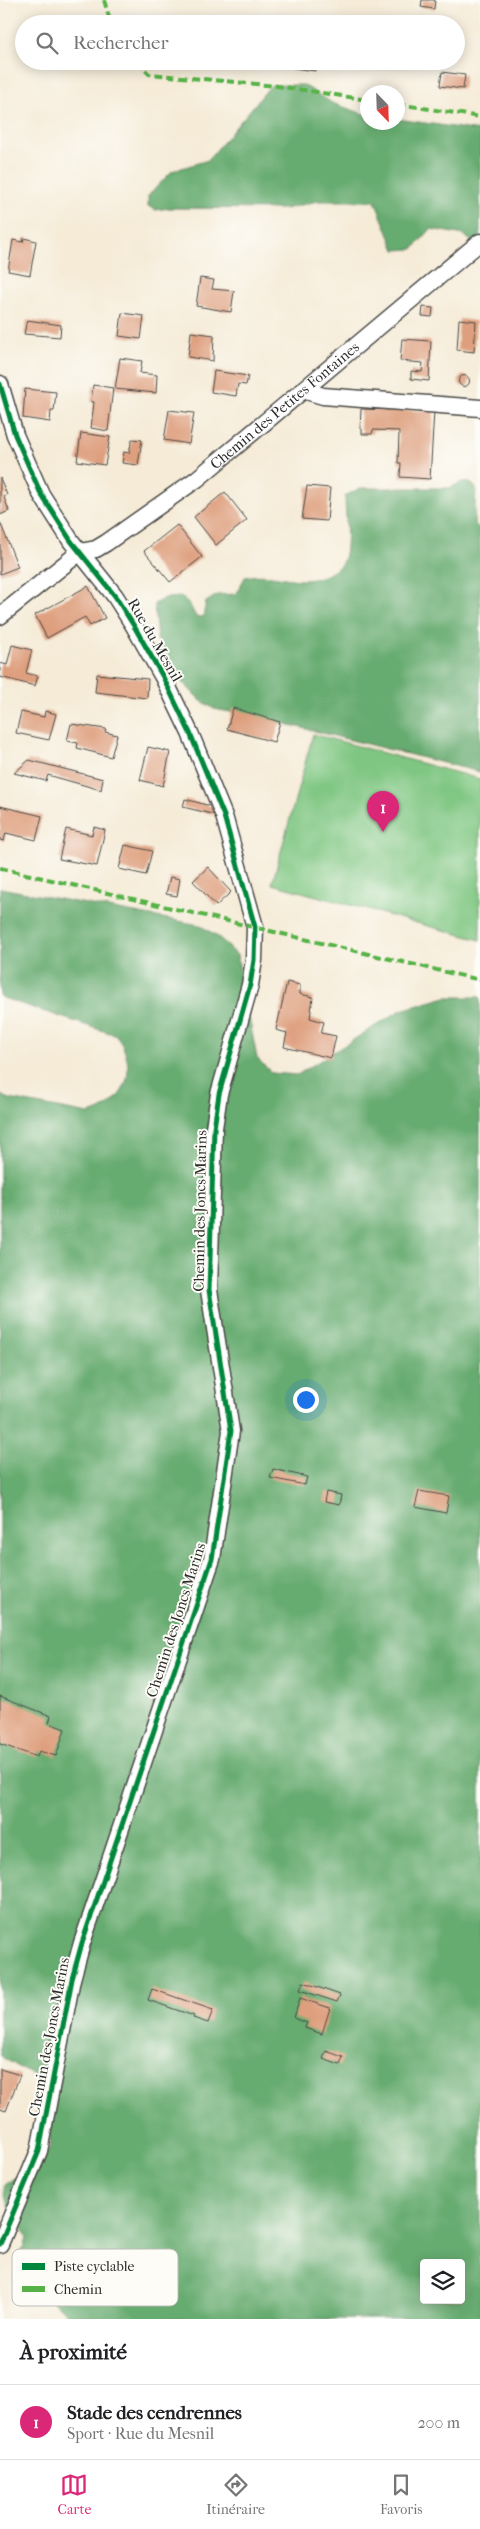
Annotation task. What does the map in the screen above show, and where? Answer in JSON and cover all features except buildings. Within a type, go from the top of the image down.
[{"type":"street","name":"Chemin des Petites Fontaines","points":[[80,552],[96,549],[106,543],[197,479],[480,242]]},
{"type":"street","name":"Rue du Mesnil","points":[[0,384],[15,435],[29,470],[52,512],[80,552],[115,596],[134,626],[163,677],[190,733],[224,816],[255,927]]},
{"type":"street","points":[[303,390],[323,396],[480,408]]},
{"type":"street","points":[[0,616],[80,552]]},
{"type":"street","name":"Chemin des Joncs Marins","points":[[0,2244],[39,2151],[72,1979],[82,1943],[212,1559],[231,1431],[209,1290],[214,1128],[219,1094],[250,985],[254,960],[255,927]]},
{"type":"green space","points":[[271,85],[304,85],[332,103],[360,113],[360,130],[405,130],[405,120],[480,131],[480,249],[464,235],[431,229],[413,249],[395,250],[375,201],[317,201],[285,209],[169,208],[156,210],[148,206],[148,196],[172,171],[208,160]]},
{"type":"green space","points":[[462,482],[471,483],[476,488],[474,523],[480,529],[480,772],[258,717],[214,709],[200,700],[179,679],[164,657],[157,639],[154,604],[165,598],[182,597],[191,607],[196,617],[203,617],[206,602],[217,595],[236,594],[245,577],[267,575],[302,580],[327,575],[338,568],[344,558],[347,535],[345,496],[360,488],[449,488]]},
{"type":"green space","points":[[313,734],[480,779],[480,940],[272,884]]},
{"type":"green space","points":[[0,888],[200,925],[221,939],[237,955],[257,1058],[272,1073],[297,1075],[401,1010],[446,997],[480,997],[480,2319],[69,2319],[65,2312],[58,2306],[178,2306],[178,2249],[23,2249],[27,2236],[14,2218],[4,2193],[4,2185],[14,2178],[28,2180],[51,2145],[47,2125],[58,2090],[0,2056],[0,1095],[10,1099],[89,1114],[102,1109],[113,1102],[121,1093],[126,1082],[128,1071],[127,1059],[116,1035],[0,997]]},
{"type":"marked path","points":[[104,0],[108,15]]},
{"type":"marked path","points":[[145,70],[149,74],[277,86],[360,99]]},
{"type":"marked path","points":[[405,105],[480,117]]},
{"type":"marked path","points":[[0,868],[480,980]]},
{"type":"cycle path","points":[[0,384],[15,435],[41,494],[71,541],[115,596],[134,626],[163,677],[190,733],[224,816],[255,927],[254,960],[250,985],[219,1094],[214,1128],[209,1290],[231,1431],[212,1559],[82,1943],[72,1979],[39,2151],[0,2244]]},
{"type":"place","name":"Stade des cendrennes","points":[[383,832]]}]
